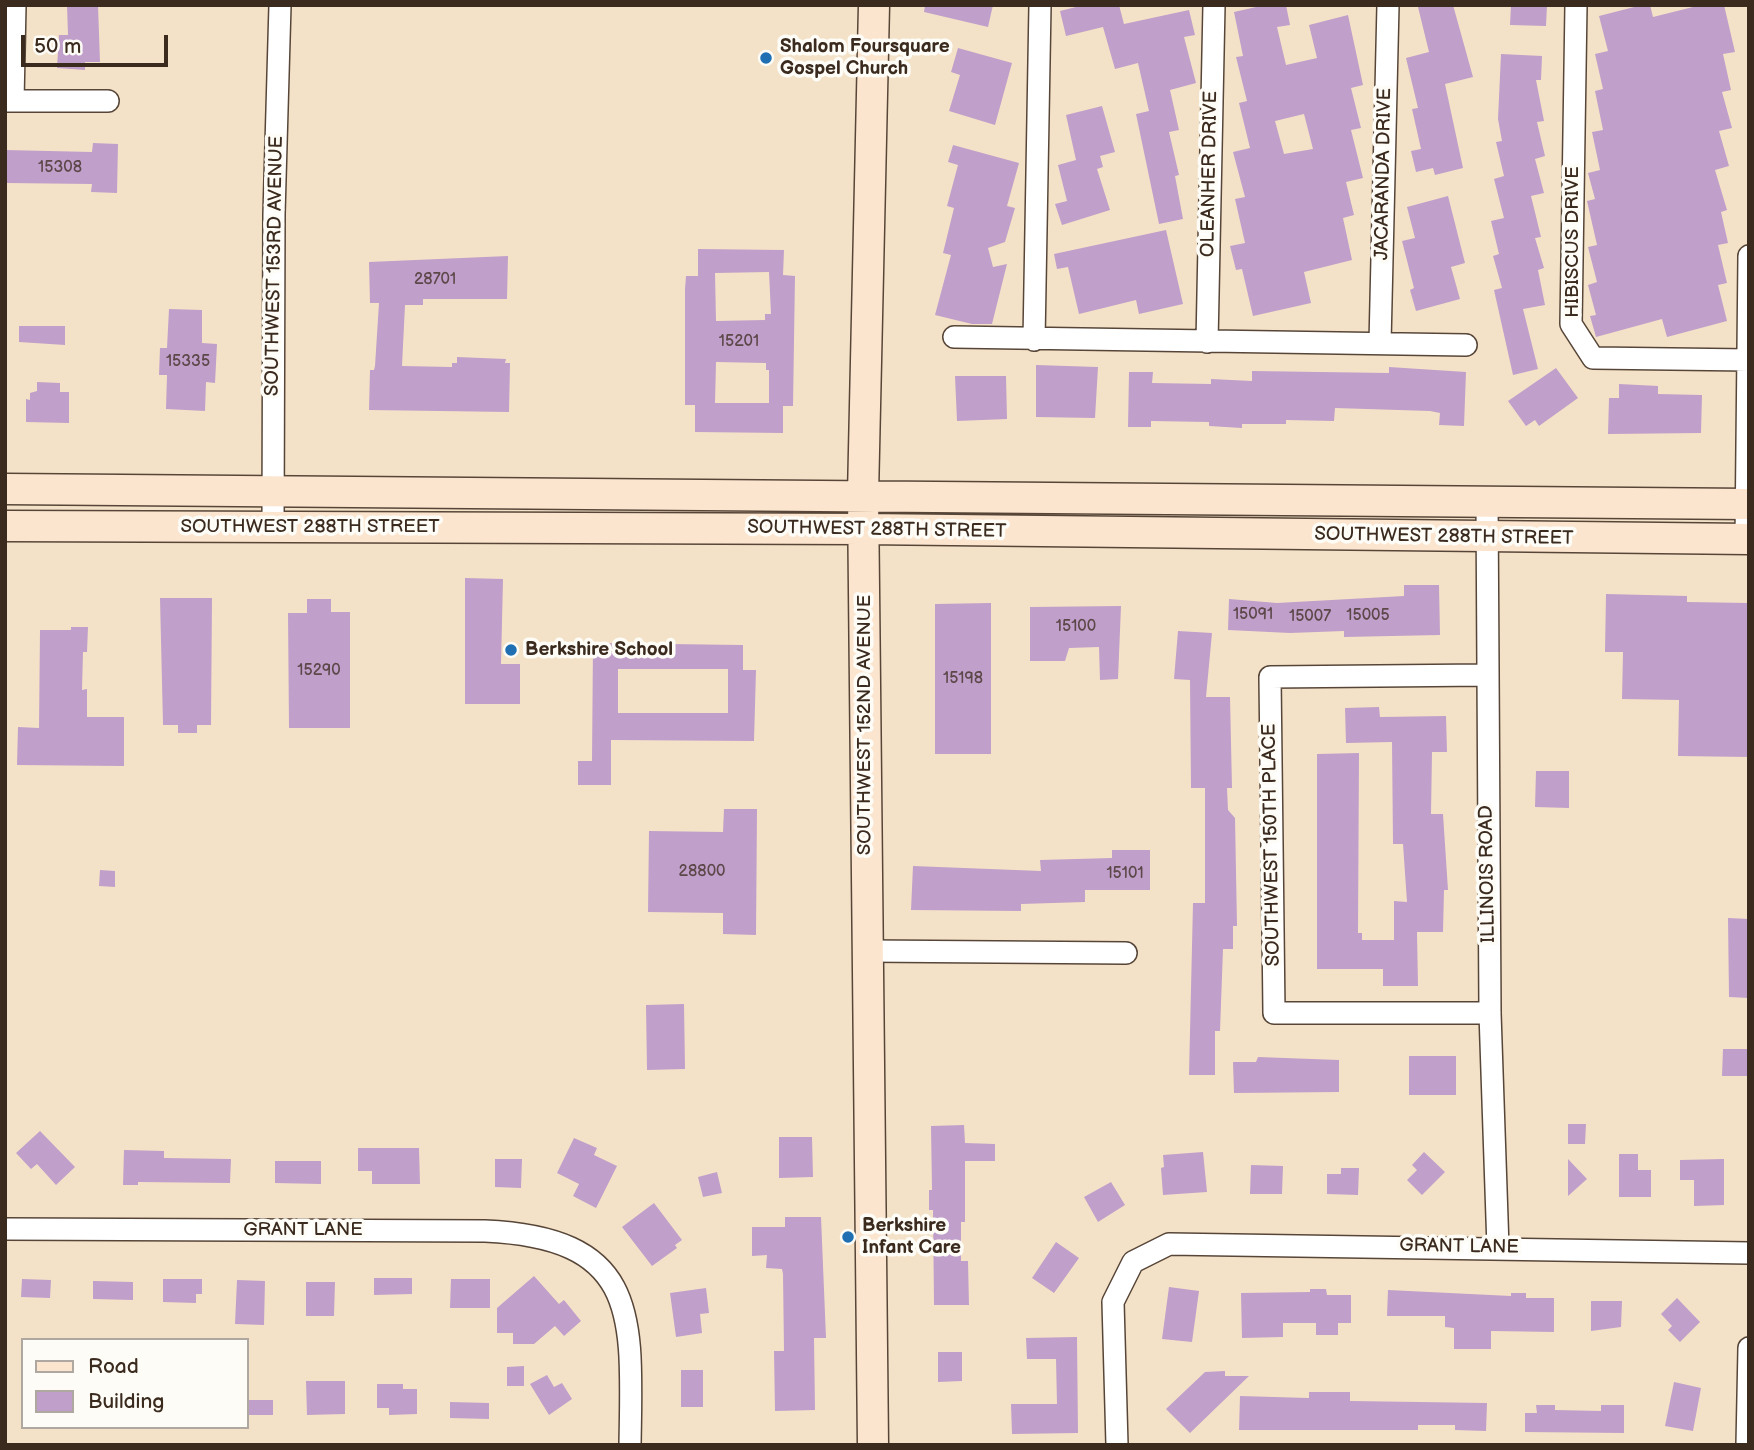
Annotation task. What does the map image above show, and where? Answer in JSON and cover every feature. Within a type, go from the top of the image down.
[{"type":"main road","name":"SOUTHWEST 152ND AVENUE","points":[[873,1445],[863,495],[874,5]]},
{"type":"main road","name":"SOUTHWEST 288TH STREET","points":[[5,489],[1747,504]]},
{"type":"main road","points":[[526,492],[526,528]]},
{"type":"main road","name":"SOUTHWEST 288TH STREET","points":[[5,526],[864,529],[1747,539]]},
{"type":"street","points":[[15,5],[9,101],[108,101]]},
{"type":"street","name":"SOUTHWEST 153RD AVENUE","points":[[273,527],[280,5]]},
{"type":"street","points":[[1034,340],[1041,5]]},
{"type":"street","name":"OLEANHER DRIVE","points":[[1206,342],[1214,5]]},
{"type":"street","name":"JACARANDA DRIVE","points":[[1380,343],[1388,5]]},
{"type":"street","name":"HIBISCUS DRIVE","points":[[1576,5],[1571,324],[1593,358],[1748,360]]},
{"type":"street","points":[[1747,539],[1749,256]]},
{"type":"street","points":[[954,337],[1466,345]]},
{"type":"street","name":"ILLINOIS ROAD","points":[[1488,500],[1486,675],[1490,1013],[1498,1248]]},
{"type":"street","name":"SOUTHWEST 150TH PLACE","points":[[1486,675],[1270,677],[1274,1013],[1490,1013]]},
{"type":"street","points":[[867,951],[1126,953]]},
{"type":"street","name":"GRANT LANE","points":[[5,1229],[505,1232],[560,1241],[594,1263],[615,1289],[630,1333],[630,1445]]},
{"type":"street","name":"GRANT LANE","points":[[1117,1445],[1113,1302],[1133,1262],[1169,1244],[1749,1253]]},
{"type":"street","points":[[1747,1445],[1749,1348]]},
{"type":"building","points":[[67,5],[98,5],[100,62],[85,62],[85,70],[57,68],[59,35],[68,35]]},
{"type":"building","points":[[925,5],[993,5],[988,27],[924,12]]},
{"type":"building","points":[[1084,5],[1119,5],[1124,24],[1189,10],[1195,35],[1184,37],[1196,83],[1170,90],[1179,130],[1169,132],[1179,175],[1175,176],[1183,219],[1159,224],[1136,114],[1149,111],[1138,63],[1115,69],[1103,27],[1066,36],[1060,11]]},
{"type":"building","points":[[1265,5],[1286,5],[1290,25],[1277,27],[1286,65],[1317,58],[1309,25],[1348,15],[1363,85],[1351,88],[1361,128],[1351,130],[1363,178],[1346,182],[1354,215],[1343,218],[1352,260],[1304,272],[1311,303],[1253,316],[1242,269],[1236,270],[1230,246],[1245,243],[1235,199],[1245,197],[1233,152],[1250,148],[1239,103],[1247,101],[1236,57],[1243,56],[1234,12]],"holes":[[[1304,114],[1313,149],[1284,154],[1275,121]]]},
{"type":"building","points":[[1453,5],[1473,77],[1445,84],[1463,168],[1435,175],[1433,168],[1416,172],[1411,151],[1421,149],[1412,109],[1418,108],[1406,58],[1429,52],[1418,7]]},
{"type":"building","points":[[1511,5],[1547,5],[1546,26],[1510,25]]},
{"type":"building","points":[[1650,5],[1653,17],[1701,5],[1724,5],[1735,52],[1723,54],[1731,90],[1722,92],[1732,128],[1719,131],[1729,166],[1715,170],[1727,210],[1721,212],[1728,243],[1718,245],[1727,283],[1718,285],[1727,321],[1667,337],[1662,319],[1596,337],[1590,316],[1596,315],[1588,285],[1597,282],[1588,247],[1597,245],[1587,201],[1595,199],[1588,173],[1600,170],[1592,132],[1603,130],[1595,91],[1603,89],[1595,54],[1608,51],[1599,16]]},
{"type":"building","points":[[958,48],[1012,63],[995,125],[949,111],[960,75],[951,72]]},
{"type":"building","points":[[1501,54],[1542,56],[1541,80],[1536,80],[1544,121],[1537,122],[1545,156],[1535,159],[1544,193],[1531,196],[1541,237],[1535,238],[1544,268],[1538,270],[1545,305],[1523,309],[1538,369],[1513,375],[1494,290],[1502,288],[1493,256],[1499,254],[1491,221],[1504,218],[1494,179],[1504,176],[1496,142],[1502,141],[1498,119]]},
{"type":"building","points":[[1102,106],[1115,152],[1100,156],[1103,167],[1097,169],[1110,210],[1062,225],[1055,204],[1067,201],[1058,165],[1076,160],[1066,115]]},
{"type":"building","points":[[93,143],[118,144],[117,193],[91,192],[92,184],[5,183],[5,150],[92,152]]},
{"type":"building","points":[[953,145],[1019,163],[1007,206],[1015,208],[1005,242],[988,248],[993,267],[1007,264],[992,324],[972,324],[935,315],[951,255],[943,253],[954,208],[947,206],[958,165],[948,162]]},
{"type":"building","points":[[1448,196],[1465,263],[1451,267],[1460,299],[1416,311],[1410,290],[1414,288],[1402,241],[1415,238],[1407,207]]},
{"type":"building","points":[[1166,230],[1183,304],[1139,314],[1136,300],[1079,314],[1068,267],[1057,269],[1054,254]]},
{"type":"building","points":[[698,249],[784,250],[783,275],[795,276],[793,406],[783,406],[783,433],[695,432],[695,405],[685,405],[685,289],[686,276],[698,276]],"holes":[[[769,272],[771,314],[765,314],[765,320],[716,321],[715,273]],[[716,362],[766,363],[766,370],[769,370],[769,403],[715,403]]]},
{"type":"building","points":[[508,256],[507,299],[423,299],[423,305],[405,305],[402,366],[452,367],[452,363],[457,363],[457,357],[506,359],[505,363],[510,363],[509,412],[369,410],[370,370],[374,370],[375,366],[379,303],[370,303],[369,262]]},
{"type":"building","points":[[169,309],[202,310],[202,343],[217,344],[215,383],[206,382],[205,411],[166,409],[167,375],[159,375],[160,348],[167,348]]},
{"type":"building","points":[[19,326],[65,326],[65,345],[19,342]]},
{"type":"building","points":[[1036,365],[1098,367],[1095,418],[1036,417]]},
{"type":"building","points":[[1389,367],[1466,372],[1464,426],[1439,425],[1440,413],[1430,411],[1335,408],[1334,421],[1286,420],[1286,424],[1242,424],[1242,428],[1209,426],[1209,422],[1151,421],[1151,427],[1128,427],[1129,372],[1153,372],[1152,383],[1211,384],[1211,379],[1252,381],[1252,371],[1389,373]]},
{"type":"building","points":[[1556,368],[1578,398],[1539,426],[1535,420],[1526,426],[1508,401]]},
{"type":"building","points":[[955,376],[1006,376],[1007,419],[957,421]]},
{"type":"building","points":[[37,382],[60,383],[60,392],[69,392],[69,423],[26,422],[26,399],[30,400],[30,393],[37,391]]},
{"type":"building","points":[[1619,384],[1658,386],[1658,394],[1702,395],[1701,433],[1608,434],[1609,398],[1619,398]]},
{"type":"building","points":[[465,578],[503,579],[501,664],[520,664],[520,704],[465,704]]},
{"type":"building","points":[[1404,585],[1439,585],[1440,635],[1344,637],[1344,631],[1290,633],[1228,630],[1229,599],[1277,603],[1404,596]]},
{"type":"building","points":[[1606,594],[1687,596],[1687,602],[1749,603],[1749,757],[1678,756],[1679,700],[1622,699],[1623,652],[1605,652]]},
{"type":"building","points":[[160,598],[212,598],[211,725],[197,725],[197,733],[178,733],[178,725],[163,725]]},
{"type":"building","points":[[307,599],[331,599],[331,612],[350,612],[350,728],[289,728],[288,613],[307,613]]},
{"type":"building","points":[[991,603],[991,754],[935,754],[935,604]]},
{"type":"building","points":[[1121,606],[1118,679],[1100,680],[1099,647],[1069,648],[1065,661],[1030,661],[1030,607]]},
{"type":"building","points":[[71,627],[88,627],[87,652],[83,652],[82,690],[87,689],[87,717],[124,717],[124,766],[17,765],[18,727],[39,728],[40,630],[71,630]]},
{"type":"building","points":[[1178,631],[1212,633],[1206,697],[1230,697],[1232,788],[1227,788],[1228,810],[1235,818],[1237,926],[1233,926],[1233,949],[1223,949],[1220,1031],[1215,1031],[1215,1075],[1189,1075],[1193,903],[1205,903],[1205,788],[1191,788],[1190,680],[1174,679]]},
{"type":"building","points":[[593,643],[743,645],[743,670],[756,670],[754,741],[611,740],[611,785],[578,785],[578,761],[592,761]],"holes":[[[618,669],[728,669],[728,713],[618,713]]]},
{"type":"building","points":[[1379,707],[1380,717],[1446,716],[1447,752],[1432,752],[1431,814],[1443,814],[1448,890],[1444,890],[1443,932],[1417,932],[1418,986],[1383,986],[1383,969],[1317,969],[1317,754],[1359,753],[1358,933],[1362,933],[1362,940],[1394,940],[1394,901],[1407,902],[1403,844],[1393,844],[1392,742],[1346,743],[1345,708]]},
{"type":"building","points":[[1536,771],[1569,771],[1569,808],[1535,807]]},
{"type":"building","points":[[724,809],[757,809],[756,935],[723,934],[723,913],[648,912],[649,831],[723,832]]},
{"type":"building","points":[[1112,850],[1150,850],[1150,890],[1085,890],[1085,902],[1021,904],[1021,911],[911,910],[913,866],[1041,871],[1040,860],[1112,858]]},
{"type":"building","points":[[100,870],[115,871],[115,887],[99,886]]},
{"type":"building","points":[[1728,918],[1749,919],[1749,998],[1729,997]]},
{"type":"building","points":[[684,1004],[685,1069],[647,1070],[646,1005]]},
{"type":"building","points":[[1723,1049],[1749,1049],[1749,1076],[1722,1076]]},
{"type":"building","points":[[1409,1056],[1456,1056],[1456,1095],[1409,1095]]},
{"type":"building","points":[[1258,1057],[1339,1060],[1339,1092],[1234,1093],[1233,1062],[1256,1062]]},
{"type":"building","points":[[1568,1124],[1586,1124],[1585,1144],[1568,1144]]},
{"type":"building","points":[[964,1125],[965,1143],[995,1144],[995,1161],[965,1161],[965,1222],[961,1222],[961,1261],[968,1261],[969,1305],[934,1305],[933,1210],[929,1210],[929,1190],[932,1190],[931,1126]]},
{"type":"building","points":[[40,1131],[75,1167],[56,1185],[37,1164],[31,1169],[16,1153]]},
{"type":"building","points":[[779,1137],[812,1137],[813,1177],[779,1178]]},
{"type":"building","points":[[574,1138],[597,1148],[594,1155],[617,1166],[596,1208],[573,1196],[579,1184],[557,1173]]},
{"type":"building","points":[[358,1148],[419,1148],[420,1184],[372,1184],[372,1171],[358,1171]]},
{"type":"building","points":[[124,1150],[164,1151],[164,1158],[231,1159],[230,1183],[138,1182],[138,1185],[123,1185]]},
{"type":"building","points":[[1203,1152],[1207,1192],[1163,1195],[1163,1155]]},
{"type":"building","points":[[1424,1152],[1445,1172],[1422,1195],[1407,1180],[1417,1170],[1412,1165]]},
{"type":"building","points":[[1619,1154],[1638,1154],[1638,1170],[1651,1170],[1651,1197],[1619,1197]]},
{"type":"building","points":[[495,1159],[522,1159],[521,1188],[495,1187]]},
{"type":"building","points":[[1568,1159],[1587,1179],[1568,1196]]},
{"type":"building","points":[[1724,1159],[1724,1205],[1694,1206],[1694,1180],[1680,1180],[1680,1160]]},
{"type":"building","points":[[275,1161],[321,1161],[321,1184],[275,1183]]},
{"type":"building","points":[[1251,1165],[1283,1166],[1282,1194],[1250,1194]]},
{"type":"building","points":[[1341,1168],[1359,1168],[1358,1195],[1327,1194],[1327,1174],[1341,1174]]},
{"type":"building","points":[[717,1172],[722,1193],[703,1197],[698,1177]]},
{"type":"building","points":[[1111,1182],[1125,1205],[1098,1222],[1084,1197]]},
{"type":"building","points":[[654,1203],[682,1240],[675,1245],[677,1248],[652,1266],[622,1227]]},
{"type":"building","points":[[785,1217],[821,1217],[826,1338],[814,1338],[815,1410],[775,1411],[774,1351],[784,1351],[783,1274],[782,1269],[766,1268],[767,1255],[752,1256],[752,1227],[785,1227]]},
{"type":"building","points":[[1056,1242],[1079,1258],[1054,1293],[1032,1278]]},
{"type":"building","points":[[534,1276],[559,1304],[564,1300],[581,1321],[564,1336],[555,1326],[534,1344],[513,1344],[513,1333],[497,1333],[497,1308]]},
{"type":"building","points":[[374,1278],[412,1278],[412,1294],[374,1295]]},
{"type":"building","points":[[22,1279],[51,1280],[50,1298],[21,1297]]},
{"type":"building","points":[[163,1279],[202,1279],[202,1294],[196,1294],[196,1303],[163,1302]]},
{"type":"building","points":[[451,1279],[490,1279],[490,1308],[450,1308]]},
{"type":"building","points":[[237,1280],[265,1281],[264,1325],[235,1324]]},
{"type":"building","points":[[93,1281],[133,1282],[133,1300],[93,1299]]},
{"type":"building","points":[[306,1282],[335,1282],[334,1316],[306,1316]]},
{"type":"building","points":[[1169,1287],[1199,1291],[1192,1342],[1162,1339]]},
{"type":"building","points":[[706,1288],[709,1313],[700,1314],[702,1333],[676,1337],[670,1293]]},
{"type":"building","points":[[1310,1289],[1326,1289],[1327,1295],[1351,1295],[1351,1323],[1338,1323],[1338,1335],[1316,1335],[1316,1323],[1283,1323],[1283,1337],[1242,1338],[1241,1293],[1310,1292]]},
{"type":"building","points":[[1388,1290],[1511,1296],[1511,1293],[1526,1293],[1526,1298],[1554,1298],[1554,1332],[1491,1331],[1491,1349],[1454,1349],[1454,1328],[1445,1327],[1445,1316],[1387,1316]]},
{"type":"building","points":[[1677,1298],[1700,1322],[1680,1342],[1668,1330],[1672,1326],[1661,1314]]},
{"type":"building","points":[[1591,1301],[1622,1301],[1621,1327],[1591,1331]]},
{"type":"building","points":[[1077,1337],[1078,1433],[1012,1434],[1011,1404],[1057,1404],[1056,1359],[1027,1359],[1026,1338]]},
{"type":"building","points":[[938,1352],[962,1352],[962,1381],[938,1382]]},
{"type":"building","points":[[524,1366],[524,1386],[507,1386],[507,1367]]},
{"type":"building","points":[[681,1370],[703,1370],[703,1407],[681,1407]]},
{"type":"building","points":[[1225,1371],[1225,1376],[1249,1376],[1190,1433],[1166,1409],[1205,1372]]},
{"type":"building","points":[[547,1375],[554,1387],[562,1383],[572,1399],[549,1415],[530,1384]]},
{"type":"building","points":[[306,1381],[345,1381],[345,1414],[307,1415]]},
{"type":"building","points":[[1674,1382],[1701,1388],[1693,1431],[1665,1426]]},
{"type":"building","points":[[377,1384],[403,1384],[403,1389],[417,1389],[417,1414],[389,1415],[389,1408],[377,1408]]},
{"type":"building","points":[[1309,1392],[1350,1392],[1350,1401],[1487,1403],[1486,1431],[1455,1430],[1455,1425],[1418,1425],[1418,1430],[1239,1430],[1240,1396],[1309,1398]]},
{"type":"building","points":[[248,1400],[273,1400],[273,1415],[248,1415]]},
{"type":"building","points":[[450,1402],[489,1403],[489,1419],[450,1418]]},
{"type":"building","points":[[1536,1405],[1555,1405],[1555,1410],[1601,1411],[1601,1405],[1624,1405],[1624,1433],[1525,1432],[1525,1413],[1537,1413]]},
{"type":"place","name":"Shalom Foursquare Gospel Church","points":[[766,58]]},
{"type":"place","name":"Berkshire School","points":[[511,650]]},
{"type":"place","name":"Berkshire Infant Care","points":[[848,1237]]}]
